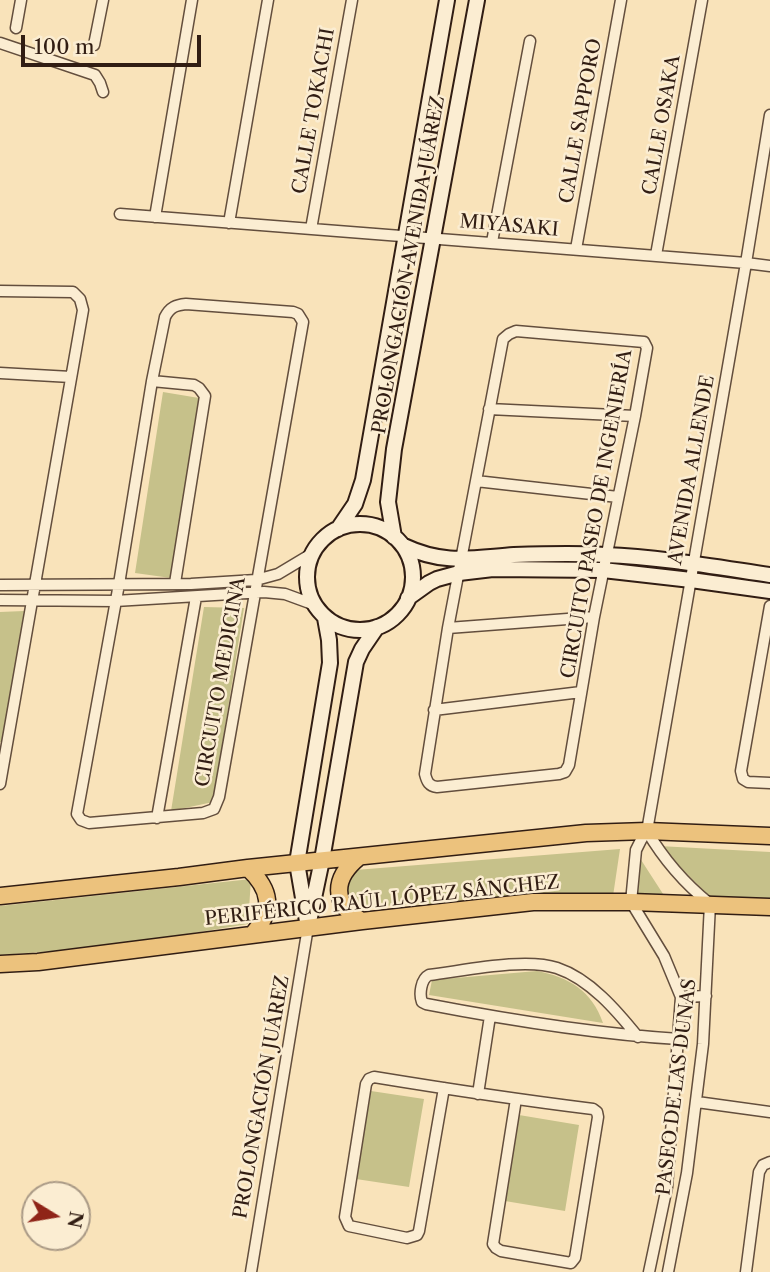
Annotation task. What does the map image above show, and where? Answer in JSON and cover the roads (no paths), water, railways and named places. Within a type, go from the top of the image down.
[{"type":"main road","points":[[0,896],[586,833],[647,831],[770,835]]},
{"type":"main road","points":[[359,857],[344,872],[339,891],[346,909],[362,921]]},
{"type":"main road","points":[[248,868],[265,888],[268,900],[267,913],[253,934]]},
{"type":"main road","name":"PERIFÉRICO RAÚL LÓPEZ SÁNCHEZ","points":[[0,964],[38,962],[308,927],[533,902],[770,907]]},
{"type":"street","points":[[16,28],[21,0]]},
{"type":"street","points":[[94,45],[103,0]]},
{"type":"street","points":[[155,217],[192,0]]},
{"type":"street","points":[[229,223],[268,0]]},
{"type":"street","name":"CALLE TOKACHI","points":[[311,229],[352,0]]},
{"type":"street","name":"PROLONGACIÓN AVENIDA JUÁREZ","points":[[338,529],[355,504],[363,480],[447,0]]},
{"type":"street","name":"PROLONGACIÓN AVENIDA JUÁREZ","points":[[399,541],[390,519],[388,490],[477,0]]},
{"type":"street","name":"CALLE SAPPORO","points":[[576,249],[621,0]]},
{"type":"street","name":"CALLE OSAKA","points":[[656,256],[702,0]]},
{"type":"street","points":[[492,242],[530,41]]},
{"type":"street","points":[[0,43],[94,75],[103,92]]},
{"type":"street","name":"AVENIDA ALLENDE","points":[[631,902],[636,850],[647,831],[770,115]]},
{"type":"street","name":"MIYASAKI","points":[[120,214],[406,237],[435,237],[770,266]]},
{"type":"street","points":[[0,291],[73,292],[80,299],[83,310],[33,601],[3,752],[0,784]]},
{"type":"street","name":"CIRCUITO MEDICINA","points":[[178,304],[293,312],[302,317],[217,806],[203,813],[89,823],[81,820],[77,814],[152,381],[165,317],[171,308],[178,304]]},
{"type":"street","name":"CIRCUITO PASEO DE INGENIERÍA","points":[[516,331],[644,342],[647,348],[635,416],[594,617],[569,765],[565,772],[559,774],[433,786],[426,781],[425,774],[434,710],[503,339],[516,331]]},
{"type":"street","points":[[0,373],[71,377]]},
{"type":"street","points":[[152,381],[194,385],[205,396],[175,583]]},
{"type":"street","points":[[489,410],[635,416]]},
{"type":"street","points":[[476,481],[618,497]]},
{"type":"street","points":[[399,541],[409,558],[412,576],[408,598],[399,613],[377,627],[359,631],[341,627],[325,618],[309,593],[308,566],[313,553],[323,539],[338,529],[363,524],[375,527],[427,556],[460,566],[603,570],[770,591]]},
{"type":"street","points":[[0,585],[256,580],[278,574],[313,553]]},
{"type":"street","points":[[408,598],[460,566],[535,554],[606,555],[770,575]]},
{"type":"street","points":[[0,600],[116,601],[271,592],[285,594],[315,606]]},
{"type":"street","points":[[157,818],[196,597]]},
{"type":"street","points":[[770,606],[741,771],[743,779],[748,782],[770,783]]},
{"type":"street","points":[[448,628],[594,617]]},
{"type":"street","points":[[308,927],[297,863],[330,663],[325,618]]},
{"type":"street","points":[[308,927],[356,662],[377,627]]},
{"type":"street","points":[[434,710],[582,692]]},
{"type":"street","points":[[647,831],[680,877],[710,904]]},
{"type":"street","name":"PASEO DE LAS DUNAS","points":[[631,902],[664,956],[681,997],[667,1187],[649,1272]]},
{"type":"street","name":"PASEO DE LAS DUNAS","points":[[668,1272],[684,1191],[704,1044],[710,904]]},
{"type":"street","name":"PROLONGACIÓN JUÁREZ","points":[[250,1272],[308,927]]},
{"type":"street","points":[[638,1037],[592,988],[570,973],[556,968],[540,964],[513,965],[429,975],[423,981],[422,1002],[490,1016],[638,1037],[679,1039]]},
{"type":"street","points":[[681,997],[706,996]]},
{"type":"street","points":[[478,1094],[490,1016]]},
{"type":"street","points":[[444,1088],[417,1235],[407,1238],[349,1226],[345,1217],[369,1079],[374,1077],[593,1109],[598,1117],[575,1258],[571,1263],[501,1251],[493,1244],[516,1099]]},
{"type":"street","points":[[697,1102],[770,1112]]},
{"type":"street","points":[[746,1272],[759,1172],[770,1162]]},
{"type":"street","points":[[667,1187],[684,1191]]}]
